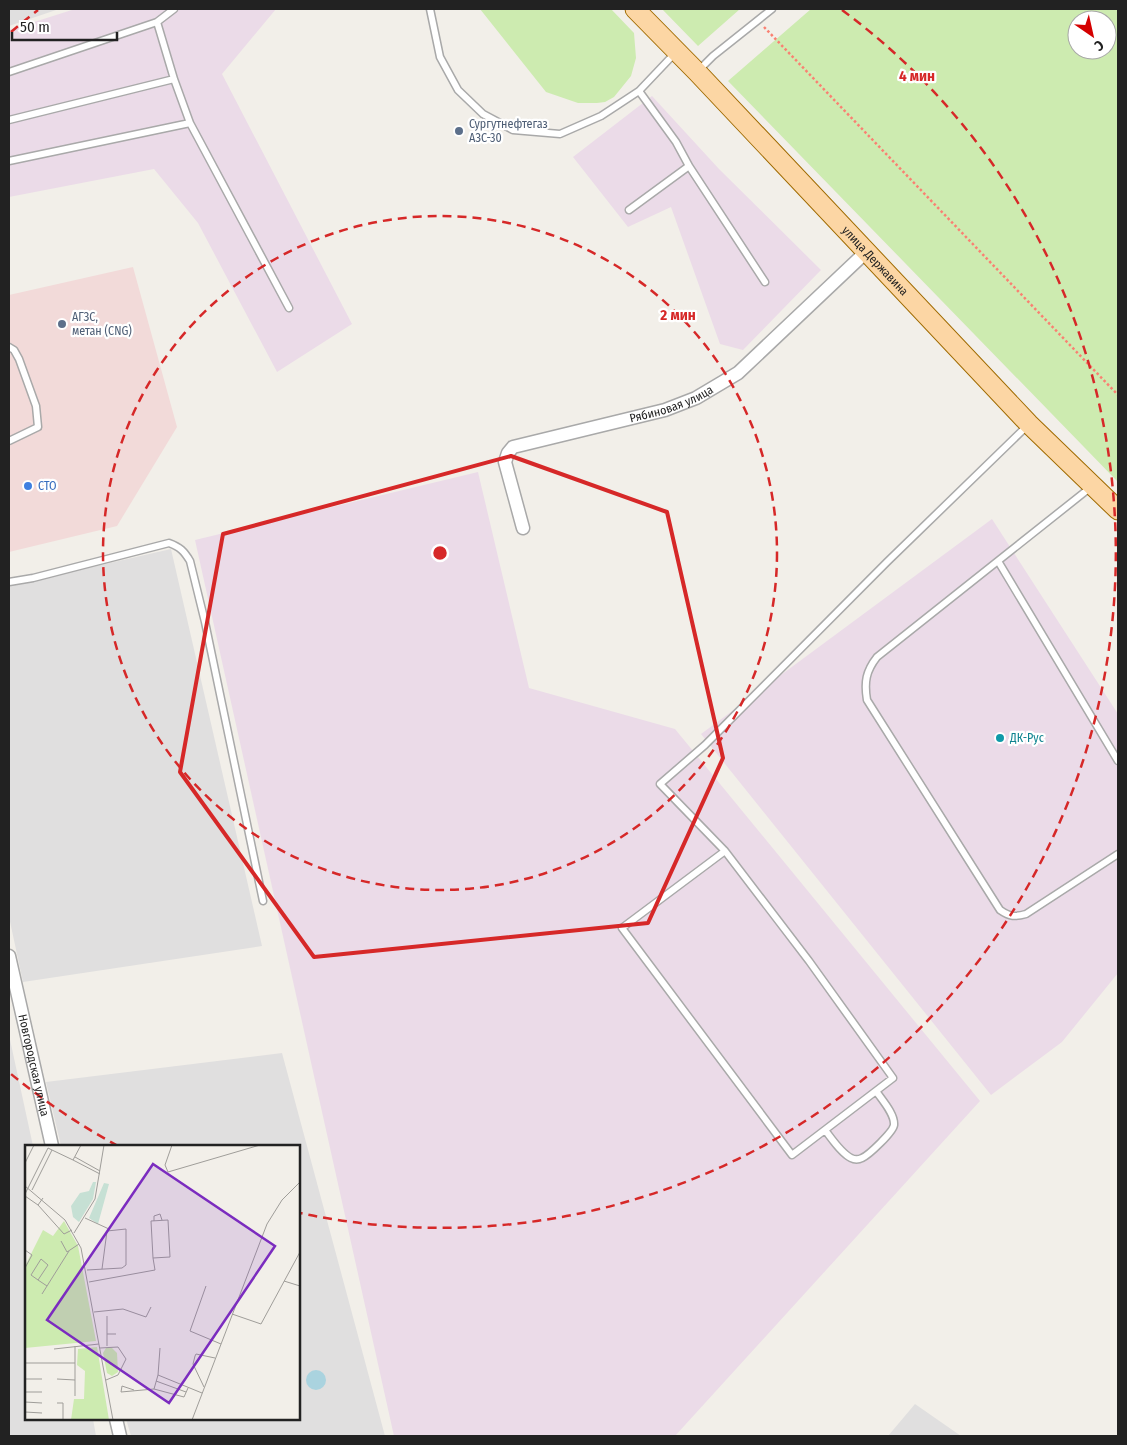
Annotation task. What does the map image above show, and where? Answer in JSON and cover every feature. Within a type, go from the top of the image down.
[{"type":"main road","name":"улица Державина","points":[[635,9],[697,72],[1029,424],[1118,510]]},
{"type":"street","name":"Рябиновая улица","points":[[523,528],[505,462],[508,453],[513,447],[665,410],[696,398],[738,374],[866,252]]},
{"type":"street","name":"Новгородская улица","points":[[9,956],[52,1145]]},
{"type":"street","points":[[116,1420],[120,1436]]},
{"type":"lane","points":[[9,72],[157,22],[174,9]]},
{"type":"lane","points":[[430,9],[440,57],[458,90],[483,114],[513,130],[560,134],[601,116],[639,91],[676,51]]},
{"type":"lane","points":[[697,72],[713,56],[772,9]]},
{"type":"lane","points":[[157,22],[174,79],[190,123],[289,308]]},
{"type":"lane","points":[[9,120],[174,79]]},
{"type":"lane","points":[[639,91],[676,142],[689,166],[764,282]]},
{"type":"lane","points":[[9,161],[190,123]]},
{"type":"lane","points":[[629,210],[689,166]]},
{"type":"lane","points":[[9,347],[14,350],[19,358],[36,406],[38,427],[9,441]]},
{"type":"lane","points":[[725,851],[622,928],[792,1155],[893,1078],[809,961],[725,851],[660,784],[704,745],[887,562],[1029,424]]},
{"type":"lane","points":[[1092,486],[877,657],[868,669],[864,685],[867,700],[1000,910],[1008,916],[1016,917],[1026,914],[1118,854]]},
{"type":"lane","points":[[9,582],[34,578],[169,543],[179,546],[185,553],[190,561],[205,622],[263,901]]},
{"type":"lane","points":[[998,561],[1118,761]]},
{"type":"lane","points":[[825,1130],[846,1155],[857,1160],[864,1157],[892,1131],[894,1124],[892,1116],[876,1091]]},
{"type":"path","points":[[758,20],[1118,395]]},
{"type":"highlighted area","points":[[511,456],[667,512],[723,758],[648,923],[314,957],[180,772],[223,534]]},
{"type":"shaded area","points":[[9,9],[59,9],[9,26]]},
{"type":"shaded area","points":[[75,9],[276,9],[222,74],[352,324],[277,372],[198,223],[154,169],[9,197],[9,30]]},
{"type":"shaded area","points":[[652,96],[719,169],[821,270],[743,350],[720,344],[671,207],[628,227],[573,157]]},
{"type":"shaded area","points":[[133,267],[177,427],[117,526],[9,552],[9,295]]},
{"type":"shaded area","points":[[478,472],[529,688],[675,729],[980,1101],[675,1436],[394,1436],[195,540]]},
{"type":"shaded area","points":[[992,519],[1118,714],[1118,973],[1062,1042],[991,1095],[701,734]]},
{"type":"shaded area","points":[[171,549],[262,946],[23,982],[9,917],[9,586]]},
{"type":"shaded area","points":[[9,1035],[33,1145],[25,1145],[25,1420],[93,1420],[96,1436],[9,1436]]},
{"type":"shaded area","points":[[282,1053],[385,1436],[131,1436],[126,1420],[300,1420],[300,1145],[61,1145],[46,1082]]},
{"type":"shaded area","points":[[915,1404],[961,1436],[888,1436]]},
{"type":"green space","points":[[480,9],[611,9],[634,33],[636,58],[631,76],[614,97],[605,102],[578,103],[546,92]]},
{"type":"green space","points":[[662,9],[740,9],[698,46]]},
{"type":"green space","points":[[811,9],[1118,9],[1118,482],[728,81]]},
{"type":"water","points":[[316,1370],[323,1373],[326,1380],[323,1387],[316,1390],[309,1387],[306,1380],[309,1373]]},
{"type":"place","name":"Сургутнефтегаз АЗС-30","points":[[459,131]]},
{"type":"place","name":"АГЗС, метан (CNG)","points":[[62,324]]},
{"type":"place","name":"СТО","points":[[28,486]]},
{"type":"place","name":"ДК-Рус","points":[[1000,738]]}]
